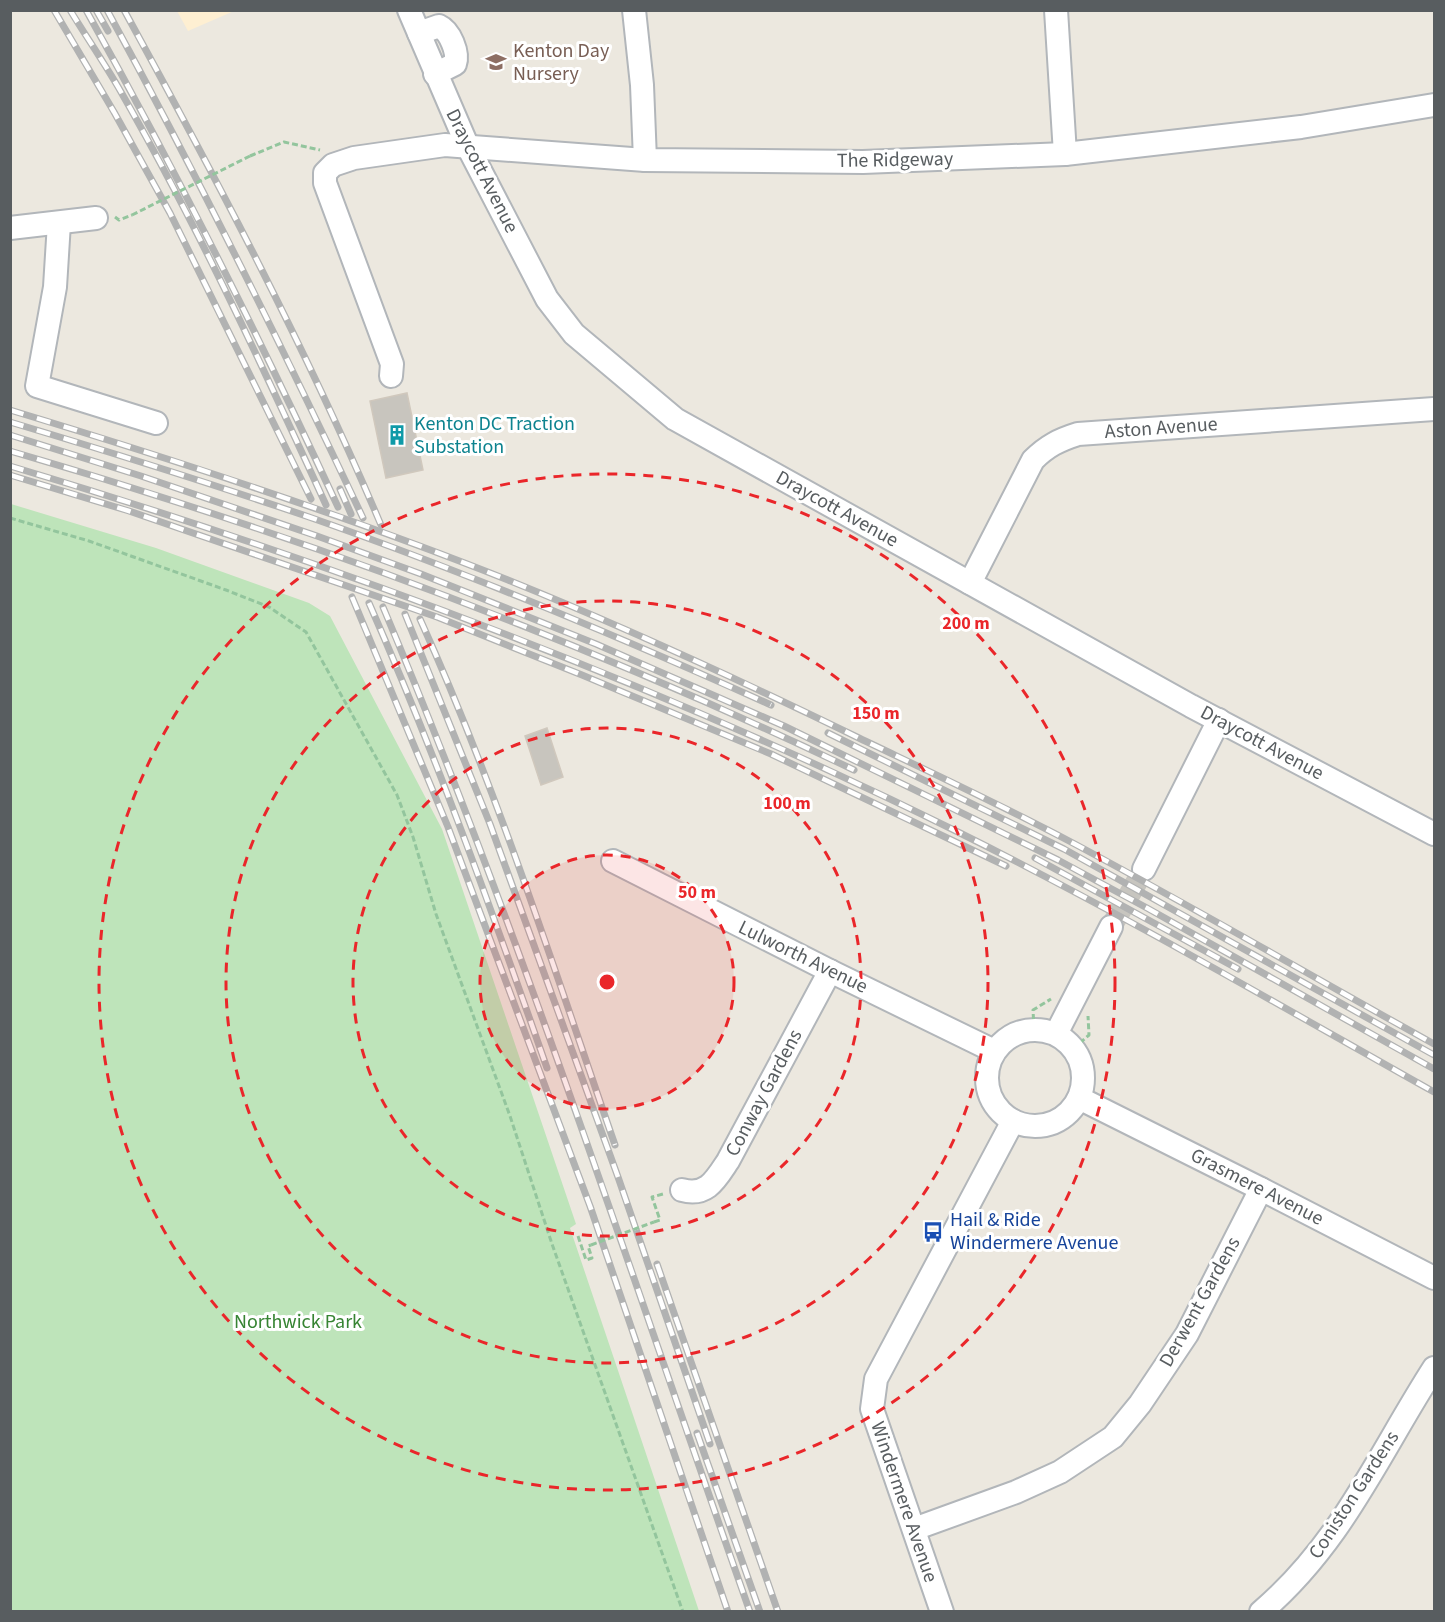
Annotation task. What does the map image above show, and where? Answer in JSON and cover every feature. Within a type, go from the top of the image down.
[{"type":"street","name":"Draycott Avenue","points":[[409,10],[467,145],[547,298],[574,334],[675,419],[1219,720],[1434,834]]},
{"type":"street","points":[[634,10],[642,85],[645,160]]},
{"type":"street","points":[[1056,10],[1065,154]]},
{"type":"street","name":"The Ridgeway","points":[[391,376],[392,364],[325,183],[325,173],[333,165],[354,158],[445,145],[645,160],[863,162],[1065,154],[1301,127],[1434,105]]},
{"type":"street","points":[[10,228],[96,218]]},
{"type":"street","points":[[59,223],[55,287],[37,386],[156,423]]},
{"type":"street","name":"Aston Avenue","points":[[970,583],[1033,460],[1045,448],[1061,440],[1078,434],[1434,409]]},
{"type":"street","points":[[1144,869],[1219,720]]},
{"type":"street","name":"Lulworth Avenue","points":[[613,861],[994,1051]]},
{"type":"street","points":[[1056,1034],[1111,927]]},
{"type":"street","name":"Conway Gardens","points":[[682,1190],[692,1193],[713,1184],[728,1161],[830,971]]},
{"type":"street","points":[[1034,1029],[1056,1034],[1070,1044],[1079,1058],[1083,1075],[1079,1098],[1069,1112],[1055,1122],[1039,1126],[1022,1125],[1013,1121],[999,1111],[990,1097],[986,1080],[988,1064],[994,1051],[1003,1041],[1017,1032],[1034,1029]]},
{"type":"street","name":"Grasmere Avenue","points":[[1079,1098],[1434,1278]]},
{"type":"street","name":"Windermere Avenue","points":[[942,1611],[872,1409],[876,1379],[1013,1121]]},
{"type":"street","name":"Derwent Gardens","points":[[914,1529],[1016,1492],[1060,1472],[1113,1437],[1140,1404],[1187,1334],[1261,1189]]},
{"type":"street","name":"Coniston Gardens","points":[[1260,1611],[1301,1574],[1326,1543],[1379,1464],[1434,1368]]},
{"type":"path","points":[[132,215],[250,156],[284,142],[354,158]]},
{"type":"path","points":[[10,518],[89,541],[226,590],[268,607],[306,632],[397,795],[413,837],[436,914],[510,1116],[552,1244],[683,1611]]},
{"type":"path","points":[[578,1236],[586,1260],[592,1258],[588,1246],[660,1220],[652,1197]]},
{"type":"shaded area","points":[[177,11],[234,11],[188,31]]},
{"type":"green space","name":"Northwick Park","points":[[11,504],[156,548],[309,603],[330,616],[442,829],[576,1224],[570,1228],[699,1611],[11,1611]]},
{"type":"building","name":"Kenton DC Traction Substation","points":[[407,393],[423,470],[386,478],[370,401]]},
{"type":"building","points":[[547,728],[563,777],[541,785],[525,736]]},
{"type":"tunnel","points":[[1111,927],[1144,869]]},
{"type":"railway","points":[[54,10],[170,213],[311,499]]},
{"type":"railway","points":[[70,10],[109,71],[176,193],[253,348],[326,505]]},
{"type":"railway","points":[[86,10],[217,256],[338,507]]},
{"type":"railway","points":[[96,10],[108,31]]},
{"type":"railway","points":[[107,10],[239,262],[363,518]]},
{"type":"railway","points":[[124,10],[259,264],[322,393],[381,525]]},
{"type":"railway","points":[[10,410],[199,469],[385,533],[553,598],[641,636],[772,696],[1045,828],[1434,1044]]},
{"type":"railway","points":[[10,422],[197,480],[368,538],[542,606],[771,705]]},
{"type":"railway","points":[[10,435],[141,476],[421,574],[596,644],[784,726],[1058,860],[1434,1069]]},
{"type":"railway","points":[[10,451],[226,518],[439,593],[648,677],[854,770]]},
{"type":"railway","points":[[10,466],[132,503],[373,585],[493,629],[729,726],[845,778],[1020,863],[1434,1092]]},
{"type":"railway","points":[[10,475],[129,511],[437,617],[771,754],[1006,866]]},
{"type":"railway","points":[[340,489],[351,514]]},
{"type":"railway","points":[[352,597],[448,827],[590,1206],[728,1612]]},
{"type":"railway","points":[[369,603],[440,776],[547,1068]]},
{"type":"railway","points":[[383,607],[434,731],[529,981],[750,1612]]},
{"type":"railway","points":[[405,614],[490,824],[618,1177],[710,1444]]},
{"type":"railway","points":[[420,619],[448,683],[499,814],[615,1145]]},
{"type":"railway","points":[[828,733],[1064,849],[1434,1055]]},
{"type":"railway","points":[[1035,858],[1238,969]]},
{"type":"railway","points":[[657,1264],[778,1612]]},
{"type":"railway","points":[[697,1433],[760,1612]]},
{"type":"place","name":"Kenton Day Nursery","points":[[496,62]]},
{"type":"place","name":"Kenton DC Traction Substation","points":[[397,435]]},
{"type":"place","name":"Hail & Ride Windermere Avenue","points":[[933,1232]]}]
